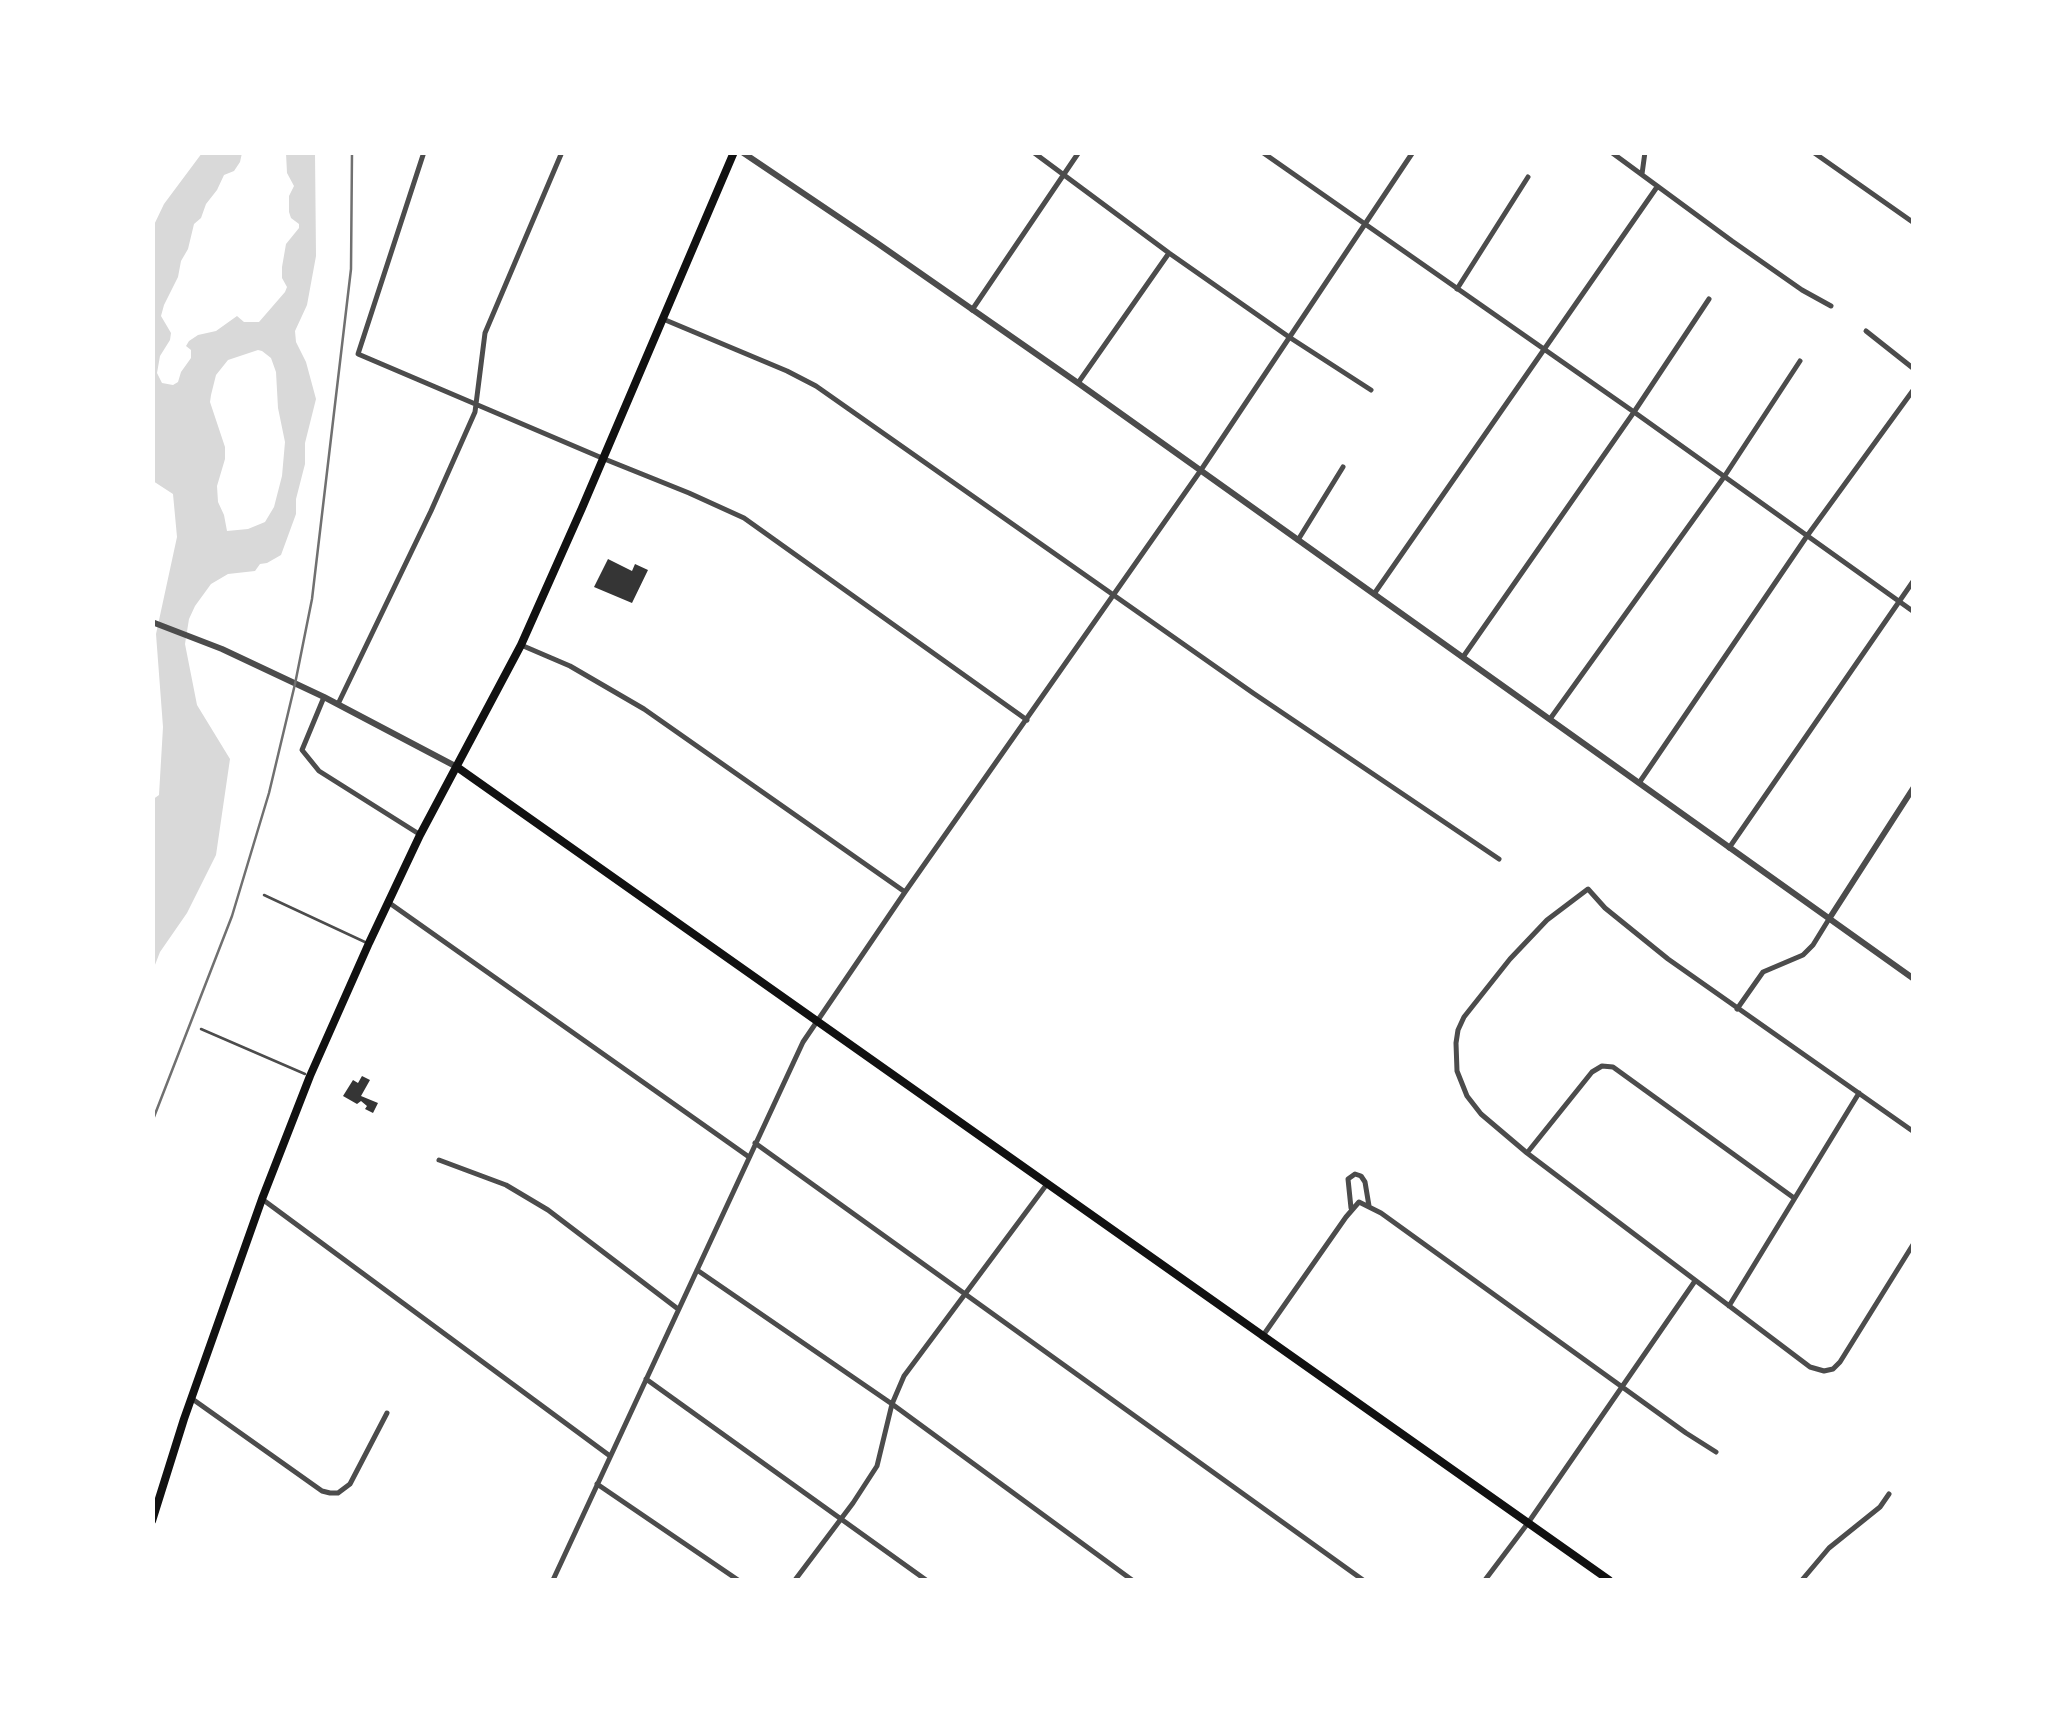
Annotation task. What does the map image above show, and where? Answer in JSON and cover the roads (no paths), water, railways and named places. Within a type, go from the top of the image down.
[{"type":"main road","points":[[152,1521],[191,1398],[310,1076],[420,835],[521,645],[734,152]]},
{"type":"main road","points":[[457,767],[1609,1580]]},
{"type":"street","points":[[424,152],[358,354],[744,518],[1027,720]]},
{"type":"street","points":[[338,704],[432,511],[475,412],[485,333],[562,152]]},
{"type":"street","points":[[742,152],[1078,383],[1914,980]]},
{"type":"street","points":[[1034,152],[1168,252],[1371,390]]},
{"type":"street","points":[[972,310],[1080,152]]},
{"type":"street","points":[[1262,152],[1914,612]]},
{"type":"street","points":[[1276,162],[1282,152]]},
{"type":"street","points":[[553,1580],[803,1042],[1200,470],[1413,152]]},
{"type":"street","points":[[1611,152],[1802,290],[1831,306]]},
{"type":"street","points":[[1642,176],[1645,152]]},
{"type":"street","points":[[1813,152],[1914,224]]},
{"type":"street","points":[[1457,289],[1528,177]]},
{"type":"street","points":[[1374,594],[1657,187]]},
{"type":"street","points":[[1078,383],[1168,252]]},
{"type":"street","points":[[1462,657],[1709,300]]},
{"type":"street","points":[[663,319],[816,386],[1113,596],[1499,859]]},
{"type":"street","points":[[1866,331],[1914,368]]},
{"type":"street","points":[[1550,718],[1724,478],[1800,361]]},
{"type":"street","points":[[1639,784],[1808,536],[1914,389]]},
{"type":"street","points":[[1298,540],[1343,467]]},
{"type":"street","points":[[1729,848],[1914,580]]},
{"type":"street","points":[[152,622],[190,635],[324,697],[457,767]]},
{"type":"street","points":[[521,645],[570,666],[652,714],[905,892]]},
{"type":"street","points":[[324,697],[302,750],[319,772],[420,835]]},
{"type":"street","points":[[1736,1009],[1764,972],[1790,962],[1813,946],[1914,787]]},
{"type":"street","points":[[1914,1132],[1736,1009],[1605,908],[1588,889],[1547,920],[1510,959],[1464,1016],[1456,1043],[1460,1082],[1475,1108],[1527,1153],[1810,1367],[1824,1371],[1840,1362],[1914,1243]]},
{"type":"street","points":[[388,902],[749,1157]]},
{"type":"street","points":[[1527,1153],[1592,1072],[1602,1066],[1613,1066],[1794,1198]]},
{"type":"street","points":[[1728,1306],[1858,1093]]},
{"type":"street","points":[[755,1143],[1363,1580]]},
{"type":"street","points":[[439,1160],[506,1186],[548,1210],[678,1309]]},
{"type":"street","points":[[1352,1210],[1348,1179],[1355,1174],[1365,1182],[1369,1206]]},
{"type":"street","points":[[794,1580],[877,1466],[892,1404],[904,1376],[1047,1184]]},
{"type":"street","points":[[262,1199],[610,1456]]},
{"type":"street","points":[[1262,1337],[1359,1202],[1716,1452]]},
{"type":"street","points":[[697,1270],[892,1404],[1132,1580]]},
{"type":"street","points":[[1485,1580],[1695,1281]]},
{"type":"street","points":[[646,1379],[926,1580]]},
{"type":"street","points":[[191,1398],[330,1493],[350,1484],[387,1412]]},
{"type":"street","points":[[598,1484],[738,1580]]},
{"type":"street","points":[[1802,1580],[1829,1548],[1889,1494]]},
{"type":"lane","points":[[264,895],[368,943]]},
{"type":"lane","points":[[202,1029],[310,1076]]},
{"type":"railway","points":[[152,1122],[232,916],[269,793],[295,684],[312,599],[351,269],[352,152]]}]
